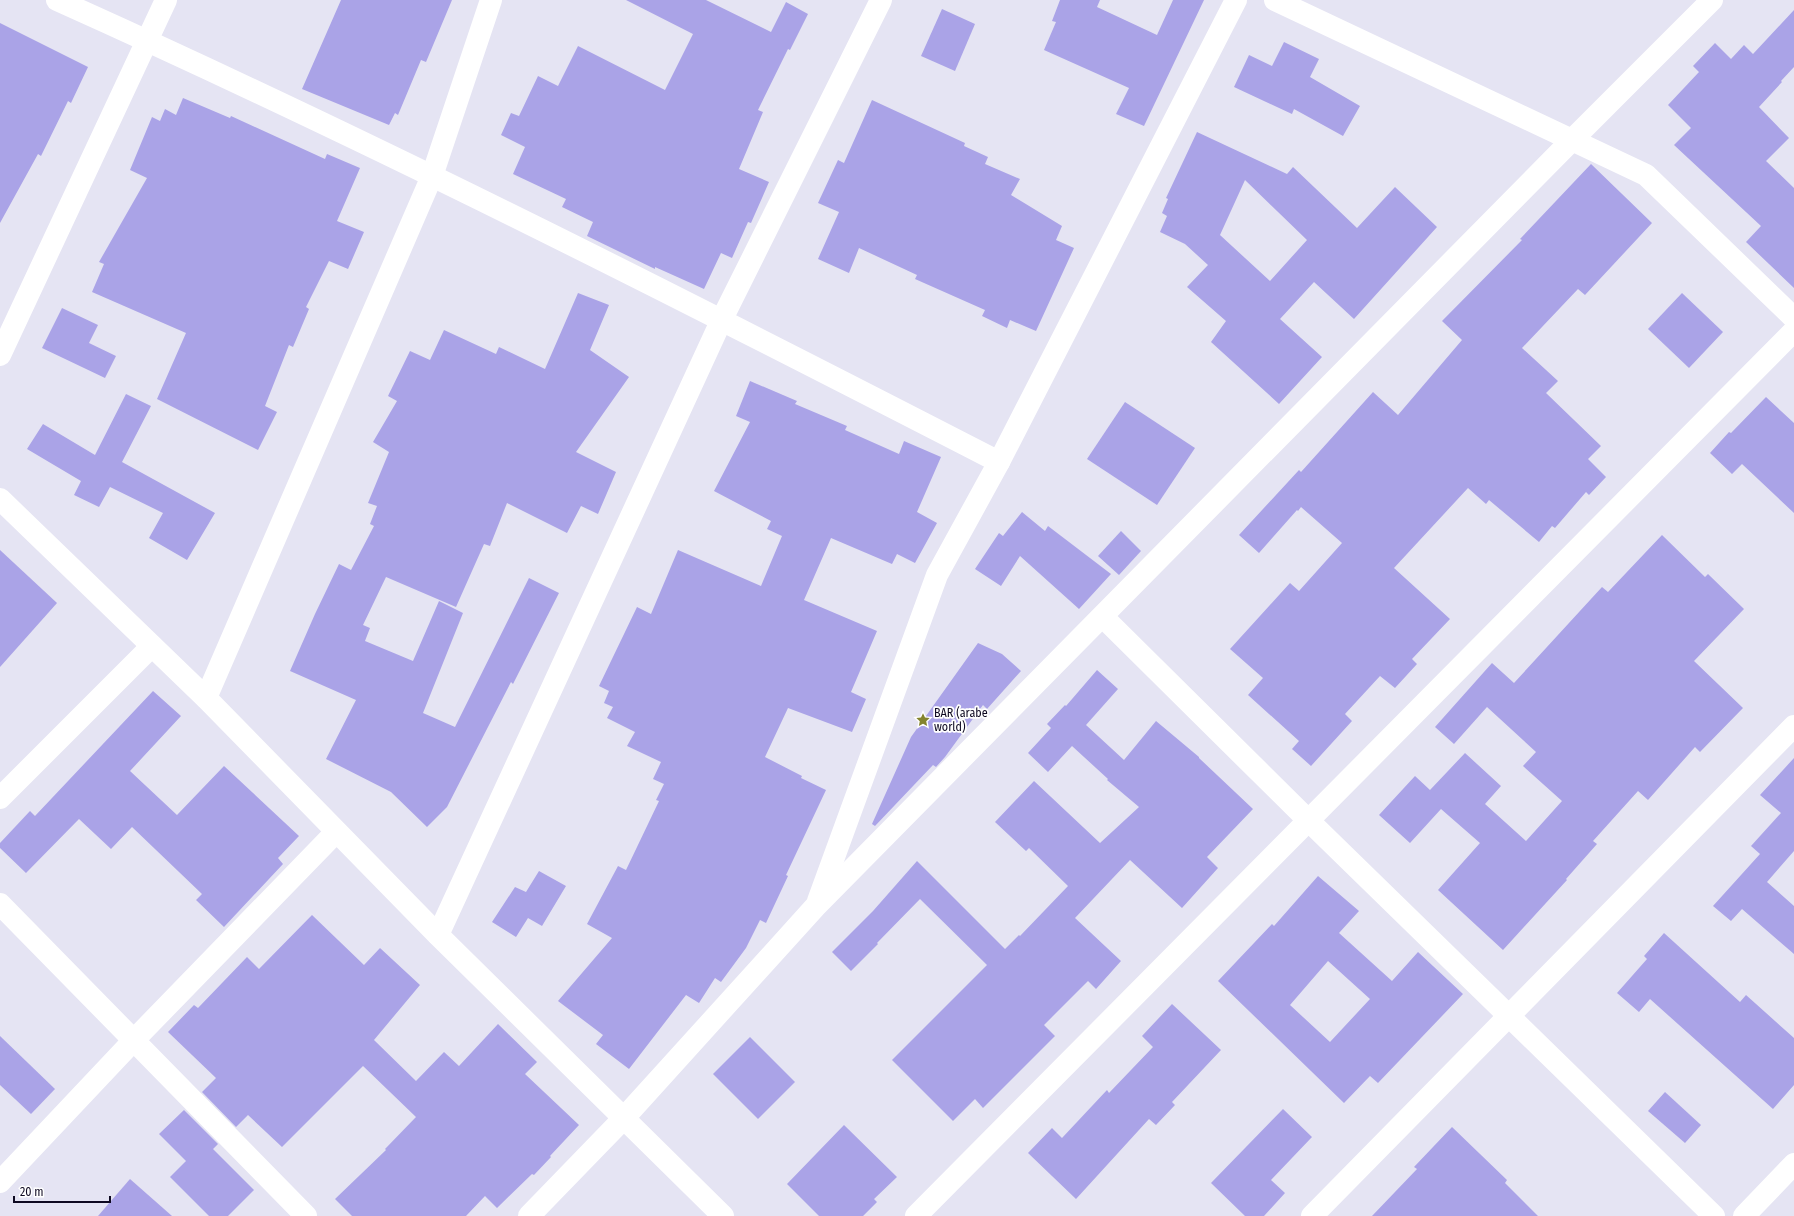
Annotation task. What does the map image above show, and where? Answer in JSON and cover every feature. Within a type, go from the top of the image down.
[{"type":"street","points":[[57,0],[147,40],[432,176],[722,319],[999,462]]},
{"type":"street","points":[[0,355],[166,0]]},
{"type":"street","points":[[206,698],[432,176],[491,0]]},
{"type":"street","points":[[438,935],[722,319],[881,0]]},
{"type":"street","points":[[816,907],[937,575],[999,462],[1236,0]]},
{"type":"street","points":[[1275,0],[1571,141],[1646,175],[1794,318]]},
{"type":"street","points":[[529,1216],[623,1118],[816,907],[1571,141],[1712,0]]},
{"type":"street","points":[[916,1216],[1794,331]]},
{"type":"street","points":[[0,500],[206,698],[438,935],[723,1216]]},
{"type":"street","points":[[1103,617],[1309,821],[1714,1216]]},
{"type":"street","points":[[0,798],[152,646]]},
{"type":"street","points":[[1312,1216],[1794,726]]},
{"type":"street","points":[[0,1182],[133,1040],[336,832]]},
{"type":"street","points":[[0,904],[306,1216]]},
{"type":"street","points":[[1744,1216],[1794,1164]]},
{"type":"building","points":[[341,0],[452,0],[426,62],[421,60],[398,115],[395,113],[389,125],[302,89]]},
{"type":"building","points":[[626,0],[706,0],[771,32],[786,2],[808,14],[790,50],[788,49],[758,110],[763,112],[739,169],[769,182],[751,223],[748,222],[732,258],[721,253],[704,289],[655,267],[655,269],[587,236],[593,222],[562,207],[566,199],[513,174],[525,147],[501,135],[511,113],[519,116],[538,76],[558,86],[578,46],[665,90],[693,34]]},
{"type":"building","points":[[1060,0],[1100,0],[1097,7],[1157,35],[1173,0],[1204,0],[1144,126],[1116,114],[1129,88],[1044,50],[1056,22],[1052,21]]},
{"type":"building","points":[[942,9],[975,24],[955,71],[921,56]]},
{"type":"building","points":[[1794,10],[1794,67],[1759,107],[1789,138],[1766,161],[1794,188],[1794,288],[1746,242],[1761,226],[1674,145],[1691,128],[1668,105],[1699,72],[1693,66],[1715,43],[1731,59],[1744,45],[1753,54]]},
{"type":"building","points":[[0,23],[88,67],[71,103],[68,101],[41,156],[38,154],[0,223]]},
{"type":"building","points":[[1284,42],[1319,59],[1310,77],[1360,106],[1343,136],[1294,109],[1292,114],[1234,87],[1249,55],[1272,66]]},
{"type":"building","points":[[183,98],[230,118],[231,116],[325,159],[327,154],[360,168],[337,221],[364,232],[348,269],[329,261],[306,307],[309,309],[293,347],[289,345],[265,406],[277,412],[258,450],[157,399],[186,333],[92,292],[104,264],[99,262],[147,178],[130,170],[152,117],[160,121],[165,109],[176,115]]},
{"type":"building","points":[[872,100],[965,143],[964,146],[988,157],[985,164],[1020,179],[1011,195],[1062,226],[1056,240],[1074,248],[1036,331],[1010,320],[1007,328],[982,316],[985,310],[915,279],[917,275],[859,248],[849,273],[818,259],[839,212],[818,203],[838,160],[844,163]]},
{"type":"building","points":[[1197,132],[1287,174],[1293,167],[1357,228],[1395,187],[1437,227],[1354,319],[1314,282],[1280,319],[1322,357],[1279,404],[1211,342],[1226,321],[1187,287],[1208,265],[1185,244],[1160,232],[1167,216],[1162,213],[1168,199],[1166,198]],"holes":[[[1245,180],[1307,240],[1270,281],[1220,235]]]},
{"type":"building","points":[[1591,164],[1652,223],[1585,295],[1578,289],[1522,348],[1558,381],[1546,393],[1601,446],[1588,459],[1606,477],[1589,495],[1586,492],[1555,528],[1552,526],[1539,542],[1489,500],[1486,504],[1468,488],[1394,568],[1450,619],[1412,659],[1417,664],[1395,688],[1380,676],[1345,714],[1352,721],[1311,766],[1292,749],[1299,741],[1248,695],[1263,678],[1230,649],[1290,583],[1299,591],[1342,543],[1301,507],[1259,553],[1239,535],[1299,470],[1301,472],[1373,392],[1398,415],[1462,340],[1442,321],[1522,240],[1520,239]]},
{"type":"building","points":[[578,293],[609,305],[590,350],[629,377],[576,452],[616,472],[598,514],[581,506],[567,533],[507,503],[490,546],[484,544],[456,607],[386,577],[363,625],[370,628],[365,641],[413,661],[439,601],[463,613],[423,713],[455,727],[529,578],[559,593],[513,684],[511,682],[447,807],[427,827],[391,792],[326,759],[356,700],[290,671],[339,564],[351,570],[374,526],[370,524],[377,506],[368,503],[389,452],[373,442],[397,401],[388,396],[410,351],[430,360],[444,330],[496,354],[499,347],[545,369]]},
{"type":"building","points":[[1682,293],[1723,332],[1689,368],[1648,329]]},
{"type":"building","points":[[62,308],[98,325],[89,343],[116,356],[105,378],[42,348]]},
{"type":"building","points":[[750,381],[797,401],[795,404],[847,426],[845,430],[899,454],[904,441],[941,457],[917,512],[937,523],[915,563],[897,554],[892,564],[831,538],[804,600],[877,631],[851,692],[866,699],[852,732],[788,708],[765,757],[802,776],[801,778],[826,790],[786,875],[788,876],[766,923],[760,920],[746,948],[721,982],[715,978],[699,1003],[686,995],[629,1069],[596,1044],[603,1035],[558,1001],[612,938],[587,924],[618,866],[626,870],[659,801],[656,800],[664,784],[653,779],[661,762],[627,746],[635,732],[607,718],[613,707],[604,703],[609,691],[599,686],[637,607],[651,614],[678,550],[761,586],[782,536],[767,529],[771,521],[714,491],[750,422],[736,416]]},
{"type":"building","points":[[126,394],[151,406],[122,462],[215,513],[187,560],[149,538],[163,513],[110,487],[99,507],[74,495],[81,481],[27,449],[43,424],[95,455]]},
{"type":"building","points":[[1766,397],[1794,423],[1794,513],[1742,464],[1732,474],[1710,453],[1729,432],[1731,433]]},
{"type":"building","points":[[1125,402],[1195,448],[1157,505],[1087,459]]},
{"type":"building","points":[[1022,512],[1045,531],[1048,526],[1111,574],[1079,609],[1020,556],[1001,586],[975,569],[999,533],[1003,536]]},
{"type":"building","points":[[1121,531],[1141,551],[1119,575],[1098,556]]},
{"type":"building","points":[[1662,535],[1705,577],[1708,574],[1744,609],[1694,661],[1743,708],[1700,752],[1695,747],[1648,800],[1638,791],[1593,841],[1597,844],[1566,879],[1567,880],[1503,950],[1438,890],[1480,843],[1441,809],[1410,843],[1379,815],[1415,776],[1430,790],[1465,753],[1501,786],[1485,804],[1526,841],[1562,801],[1523,766],[1536,752],[1487,707],[1454,744],[1435,727],[1492,663],[1514,683],[1602,587],[1608,592]]},
{"type":"building","points":[[0,550],[57,603],[0,667]]},
{"type":"building","points":[[978,643],[1002,654],[1021,671],[987,709],[983,705],[945,757],[936,767],[933,765],[875,826],[872,824],[911,737]]},
{"type":"building","points":[[1097,670],[1118,689],[1086,725],[1124,760],[1156,721],[1199,757],[1253,809],[1207,857],[1218,868],[1182,908],[1130,860],[1075,918],[1121,961],[1096,989],[1088,981],[1044,1025],[1055,1036],[983,1108],[975,1099],[953,1121],[892,1060],[987,965],[920,899],[851,971],[832,952],[873,911],[917,861],[1005,949],[1019,935],[1020,936],[1068,886],[1029,848],[1026,851],[995,822],[1034,781],[1100,843],[1139,807],[1107,780],[1108,779],[1072,746],[1048,772],[1028,753],[1051,728],[1047,724],[1065,705],[1066,706]]},
{"type":"building","points":[[153,691],[181,716],[130,771],[177,815],[224,766],[299,836],[278,858],[283,864],[224,927],[196,900],[202,894],[132,827],[111,849],[79,819],[26,873],[0,848],[0,843],[30,811],[35,816]]},
{"type":"building","points":[[1794,758],[1794,851],[1767,882],[1794,906],[1794,954],[1742,909],[1731,921],[1713,906],[1760,854],[1751,846],[1781,813],[1760,795]]},
{"type":"building","points":[[539,871],[566,886],[542,926],[528,918],[516,937],[492,922],[515,887],[526,892]]},
{"type":"building","points":[[1318,876],[1359,911],[1339,933],[1392,981],[1418,952],[1463,994],[1378,1083],[1370,1076],[1344,1103],[1218,981],[1272,924],[1274,926]],"holes":[[[1328,961],[1370,999],[1330,1042],[1290,1005]]]},
{"type":"building","points":[[312,915],[364,965],[380,948],[420,985],[374,1040],[416,1081],[444,1052],[459,1066],[498,1024],[537,1062],[525,1074],[579,1125],[534,1175],[532,1174],[497,1208],[485,1196],[466,1216],[352,1216],[335,1199],[386,1150],[385,1149],[416,1117],[363,1066],[282,1147],[248,1115],[236,1127],[202,1092],[216,1078],[168,1032],[194,1005],[198,1008],[247,957],[259,969]]},
{"type":"building","points":[[1664,933],[1740,1002],[1746,995],[1794,1038],[1794,1085],[1773,1109],[1650,999],[1639,1012],[1617,993],[1647,959],[1644,956]]},
{"type":"building","points":[[1172,1004],[1221,1050],[1172,1102],[1175,1105],[1156,1125],[1149,1119],[1076,1199],[1028,1153],[1052,1128],[1062,1138],[1107,1090],[1109,1093],[1153,1047],[1142,1036]]},
{"type":"building","points":[[0,1036],[55,1089],[31,1114],[0,1085]]},
{"type":"building","points":[[750,1037],[795,1082],[758,1119],[713,1074]]},
{"type":"building","points":[[1665,1092],[1701,1125],[1685,1143],[1648,1111]]},
{"type":"building","points":[[1283,1109],[1312,1137],[1271,1180],[1285,1193],[1264,1216],[1245,1216],[1211,1183]]},
{"type":"building","points":[[184,1110],[218,1144],[213,1149],[254,1190],[228,1216],[209,1216],[170,1177],[186,1161],[159,1134]]},
{"type":"building","points":[[844,1125],[897,1177],[874,1199],[877,1202],[863,1216],[819,1216],[787,1184]]},
{"type":"building","points":[[1452,1127],[1507,1180],[1505,1183],[1538,1216],[1372,1216],[1417,1169],[1414,1167]]},
{"type":"building","points":[[130,1179],[172,1216],[98,1216]]},
{"type":"place","name":"BAR (arabe world)","points":[[923,720]]}]
